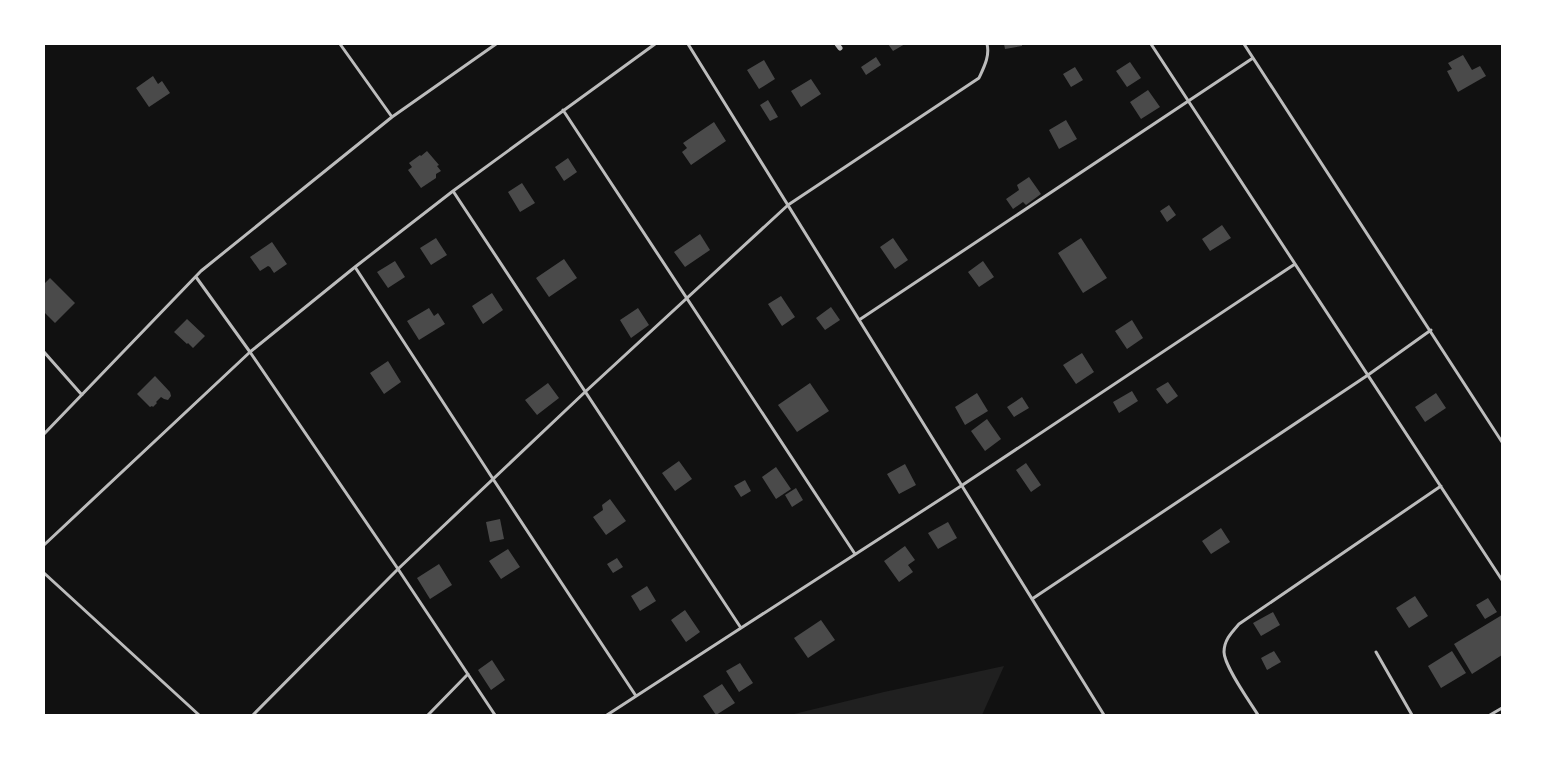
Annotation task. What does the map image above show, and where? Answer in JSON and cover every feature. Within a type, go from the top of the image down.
[{"type":"lane","points":[[340,44],[392,117]]},
{"type":"lane","points":[[44,434],[196,276],[392,117],[496,44]]},
{"type":"lane","points":[[44,545],[250,352],[355,266],[453,191],[655,44]]},
{"type":"lane","points":[[688,44],[1104,715]]},
{"type":"lane","points":[[253,715],[398,569],[492,479],[788,205],[979,78],[986,62],[987,44]]},
{"type":"lane","points":[[1151,44],[1502,580]]},
{"type":"lane","points":[[1244,44],[1502,442]]},
{"type":"lane","points":[[859,320],[1254,58]]},
{"type":"lane","points":[[563,110],[856,554]]},
{"type":"lane","points":[[453,191],[741,628]]},
{"type":"lane","points":[[607,715],[962,486],[1295,264]]},
{"type":"lane","points":[[355,266],[492,479],[636,696]]},
{"type":"lane","points":[[196,276],[398,569],[495,715]]},
{"type":"lane","points":[[1032,599],[1368,375],[1431,330]]},
{"type":"lane","points":[[44,352],[82,395]]},
{"type":"lane","points":[[1258,715],[1228,666],[1224,653],[1228,638],[1239,624],[1440,486]]},
{"type":"lane","points":[[44,573],[199,715]]},
{"type":"lane","points":[[1376,652],[1412,715]]},
{"type":"lane","points":[[428,715],[468,674]]},
{"type":"lane","points":[[1490,715],[1502,708]]},
{"type":"shaded area","points":[[1004,666],[982,715],[790,715],[884,692]]},
{"type":"building","points":[[888,44],[905,44],[893,51]]},
{"type":"building","points":[[1004,44],[1022,44],[1022,46],[1005,49]]},
{"type":"building","points":[[1463,55],[1472,70],[1480,66],[1486,76],[1458,92],[1447,71],[1452,69],[1448,63]]},
{"type":"building","points":[[876,57],[881,65],[866,75],[861,67]]},
{"type":"building","points":[[764,60],[775,79],[759,89],[747,70]]},
{"type":"building","points":[[1130,62],[1141,78],[1127,87],[1116,71]]},
{"type":"building","points":[[1075,67],[1083,80],[1071,87],[1063,74]]},
{"type":"building","points":[[153,76],[158,84],[162,81],[170,93],[149,107],[136,88]]},
{"type":"building","points":[[811,79],[821,94],[801,107],[791,91]]},
{"type":"building","points":[[1148,90],[1160,107],[1141,119],[1130,102]]},
{"type":"building","points":[[768,100],[778,117],[770,121],[760,105]]},
{"type":"building","points":[[1066,120],[1077,139],[1059,149],[1049,130]]},
{"type":"building","points":[[714,122],[726,141],[691,165],[682,152],[687,148],[683,143]]},
{"type":"building","points":[[427,151],[439,165],[437,166],[441,171],[436,174],[436,178],[421,188],[408,170],[412,167],[409,163]]},
{"type":"building","points":[[568,158],[577,172],[564,181],[555,167]]},
{"type":"building","points":[[1029,177],[1041,194],[1026,205],[1023,202],[1013,209],[1006,199],[1019,190],[1017,185]]},
{"type":"building","points":[[522,183],[535,203],[520,212],[508,192]]},
{"type":"building","points":[[1169,205],[1176,215],[1167,222],[1160,211]]},
{"type":"building","points":[[1222,225],[1231,238],[1210,251],[1202,239]]},
{"type":"building","points":[[700,234],[710,250],[685,267],[674,252]]},
{"type":"building","points":[[436,238],[447,255],[431,265],[420,248]]},
{"type":"building","points":[[893,238],[908,260],[895,269],[880,247]]},
{"type":"building","points":[[1081,238],[1107,278],[1083,293],[1058,253]]},
{"type":"building","points":[[272,242],[287,264],[274,273],[268,266],[260,271],[250,257]]},
{"type":"building","points":[[564,259],[577,278],[549,297],[536,278]]},
{"type":"building","points":[[395,261],[405,277],[388,288],[377,272]]},
{"type":"building","points":[[983,261],[994,277],[979,287],[968,272]]},
{"type":"building","points":[[50,278],[75,303],[55,323],[44,312],[44,284]]},
{"type":"building","points":[[492,293],[503,310],[483,324],[472,306]]},
{"type":"building","points":[[781,296],[795,317],[782,326],[768,304]]},
{"type":"building","points":[[831,307],[840,320],[825,330],[816,318]]},
{"type":"building","points":[[429,308],[434,316],[438,313],[445,324],[419,340],[407,321]]},
{"type":"building","points":[[638,308],[649,325],[631,338],[620,320]]},
{"type":"building","points":[[187,319],[205,336],[193,348],[174,332]]},
{"type":"building","points":[[1132,320],[1143,338],[1127,349],[1115,331]]},
{"type":"building","points":[[1082,353],[1094,372],[1076,384],[1063,365]]},
{"type":"building","points":[[388,361],[401,382],[384,394],[370,373]]},
{"type":"building","points":[[155,376],[170,392],[171,396],[168,400],[161,397],[153,407],[150,407],[137,394]]},
{"type":"building","points":[[1168,382],[1178,396],[1167,404],[1156,389]]},
{"type":"building","points":[[548,383],[559,398],[537,415],[525,400]]},
{"type":"building","points":[[810,383],[829,411],[797,432],[778,405]]},
{"type":"building","points":[[1132,391],[1138,401],[1119,413],[1113,402]]},
{"type":"building","points":[[977,393],[988,411],[965,425],[955,407]]},
{"type":"building","points":[[1436,393],[1446,408],[1425,422],[1415,407]]},
{"type":"building","points":[[1022,397],[1029,408],[1014,417],[1007,407]]},
{"type":"building","points":[[987,419],[1001,439],[985,451],[971,431]]},
{"type":"building","points":[[679,461],[692,479],[675,491],[662,473]]},
{"type":"building","points":[[1026,463],[1041,485],[1031,492],[1016,470]]},
{"type":"building","points":[[905,464],[916,485],[899,494],[887,474]]},
{"type":"building","points":[[776,467],[791,489],[776,499],[762,477]]},
{"type":"building","points":[[745,480],[751,491],[741,497],[734,486]]},
{"type":"building","points":[[796,488],[803,500],[792,507],[785,495]]},
{"type":"building","points":[[610,499],[626,521],[606,535],[593,517],[603,510],[602,505]]},
{"type":"building","points":[[500,519],[504,539],[490,542],[486,522]]},
{"type":"building","points":[[948,522],[957,538],[938,549],[928,533]]},
{"type":"building","points":[[1221,528],[1230,542],[1211,554],[1202,541]]},
{"type":"building","points":[[905,546],[915,560],[908,565],[913,572],[899,582],[884,561]]},
{"type":"building","points":[[508,549],[520,567],[501,579],[489,561]]},
{"type":"building","points":[[617,558],[623,567],[613,573],[607,564]]},
{"type":"building","points":[[439,564],[452,585],[430,599],[417,578]]},
{"type":"building","points":[[647,586],[656,601],[640,611],[631,596]]},
{"type":"building","points":[[1415,596],[1428,616],[1409,628],[1396,608]]},
{"type":"building","points":[[1488,598],[1497,612],[1485,619],[1476,605]]},
{"type":"building","points":[[685,610],[700,632],[686,642],[671,620]]},
{"type":"building","points":[[1273,612],[1280,625],[1261,636],[1253,623]]},
{"type":"building","points":[[1502,615],[1502,655],[1472,674],[1454,644]]},
{"type":"building","points":[[821,620],[835,640],[808,658],[794,638]]},
{"type":"building","points":[[1274,651],[1281,662],[1267,670],[1261,658]]},
{"type":"building","points":[[1452,651],[1466,673],[1441,688],[1428,666]]},
{"type":"building","points":[[492,660],[505,680],[491,690],[478,670]]},
{"type":"building","points":[[740,663],[753,683],[739,692],[726,671]]},
{"type":"building","points":[[722,684],[735,703],[716,715],[703,696]]}]
